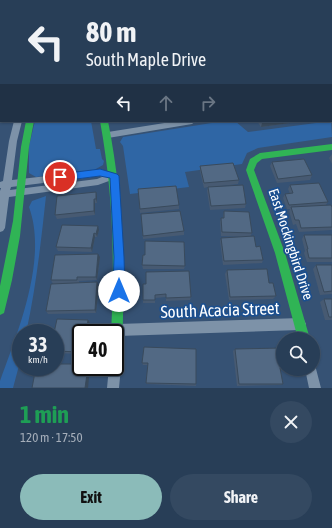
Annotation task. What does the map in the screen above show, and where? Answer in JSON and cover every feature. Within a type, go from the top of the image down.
[{"type":"street","points":[[0,228],[3,184],[18,122]]},
{"type":"street","points":[[0,309],[7,278],[22,182],[25,142],[30,122]]},
{"type":"street","points":[[104,122],[108,135],[114,176],[119,257],[118,324]]},
{"type":"street","points":[[108,135],[186,122]]},
{"type":"street","name":"East Mockingbird Drive","points":[[302,332],[270,220],[250,170],[250,164],[254,159],[260,156],[332,147]]},
{"type":"street","points":[[3,184],[100,172],[114,176]]},
{"type":"street","points":[[3,195],[98,182],[114,176]]},
{"type":"street","name":"South Acacia Street","points":[[124,330],[300,324]]},
{"type":"street","points":[[113,388],[114,376]]},
{"type":"street","points":[[312,376],[315,388]]},
{"type":"shaded area","points":[[35,122],[91,122],[96,149],[100,149],[102,159],[104,161],[103,165],[94,170],[36,177],[29,173],[29,146]]},
{"type":"shaded area","points":[[218,122],[236,122],[248,132],[331,122],[332,137],[258,148],[247,153],[242,164],[185,172],[189,187],[130,194],[123,146],[120,142],[123,137]]},
{"type":"shaded area","points":[[46,196],[33,299],[28,324],[20,324],[33,272],[35,249],[34,227],[29,207],[32,201]]},
{"type":"shaded area","points":[[12,348],[12,376],[16,376],[13,388],[0,388],[0,381]]},
{"type":"building","points":[[304,159],[312,175],[278,179],[272,162]]},
{"type":"building","points":[[233,163],[239,180],[204,183],[200,166]]},
{"type":"building","points":[[319,183],[328,202],[289,205],[285,194],[293,193],[290,185]]},
{"type":"building","points":[[243,185],[246,204],[211,206],[208,187]]},
{"type":"building","points":[[176,186],[179,205],[140,209],[138,189]]},
{"type":"building","points":[[96,192],[96,199],[94,199],[94,211],[55,215],[57,196]]},
{"type":"building","points":[[331,205],[332,227],[301,228],[299,220],[295,220],[291,207]]},
{"type":"building","points":[[180,211],[184,231],[143,236],[141,214]]},
{"type":"building","points":[[224,211],[249,212],[252,233],[222,232],[221,218],[224,218]]},
{"type":"building","points":[[62,225],[98,226],[96,234],[94,233],[91,248],[56,247]]},
{"type":"building","points":[[304,235],[332,235],[332,258],[309,258]]},
{"type":"building","points":[[254,236],[256,247],[260,246],[263,260],[224,261],[221,238]]},
{"type":"building","points":[[145,241],[184,242],[185,266],[142,265],[143,255],[145,255]]},
{"type":"building","points":[[98,254],[96,277],[77,277],[77,280],[51,280],[55,255]]},
{"type":"building","points":[[316,265],[332,265],[332,291],[324,292]]},
{"type":"building","points":[[267,269],[269,283],[273,283],[276,296],[230,297],[227,270]]},
{"type":"building","points":[[189,271],[191,297],[166,298],[166,294],[155,295],[155,300],[143,300],[143,284],[146,284],[146,272]]},
{"type":"building","points":[[97,282],[95,310],[46,311],[51,284]]},
{"type":"building","points":[[324,299],[332,299],[332,317],[329,317]]},
{"type":"building","points":[[57,319],[88,320],[87,324],[72,324],[72,352],[64,351],[64,324],[56,324]]},
{"type":"building","points":[[144,347],[196,349],[196,384],[146,383],[148,363],[142,363]]},
{"type":"building","points":[[276,348],[276,376],[282,376],[283,384],[239,384],[235,349]]},
{"type":"building","points":[[64,364],[72,364],[72,376],[87,376],[85,388],[32,388],[34,376],[64,376]]},
{"type":"traffic: fast","points":[[0,309],[15,236],[25,147],[30,122]]},
{"type":"traffic: fast","points":[[104,122],[110,151],[117,212],[119,272],[117,324]]},
{"type":"traffic: fast","points":[[302,332],[280,253],[250,170],[253,161],[260,156],[332,147]]},
{"type":"route","points":[[60,177],[100,172],[114,176],[117,200],[119,291]]}]
